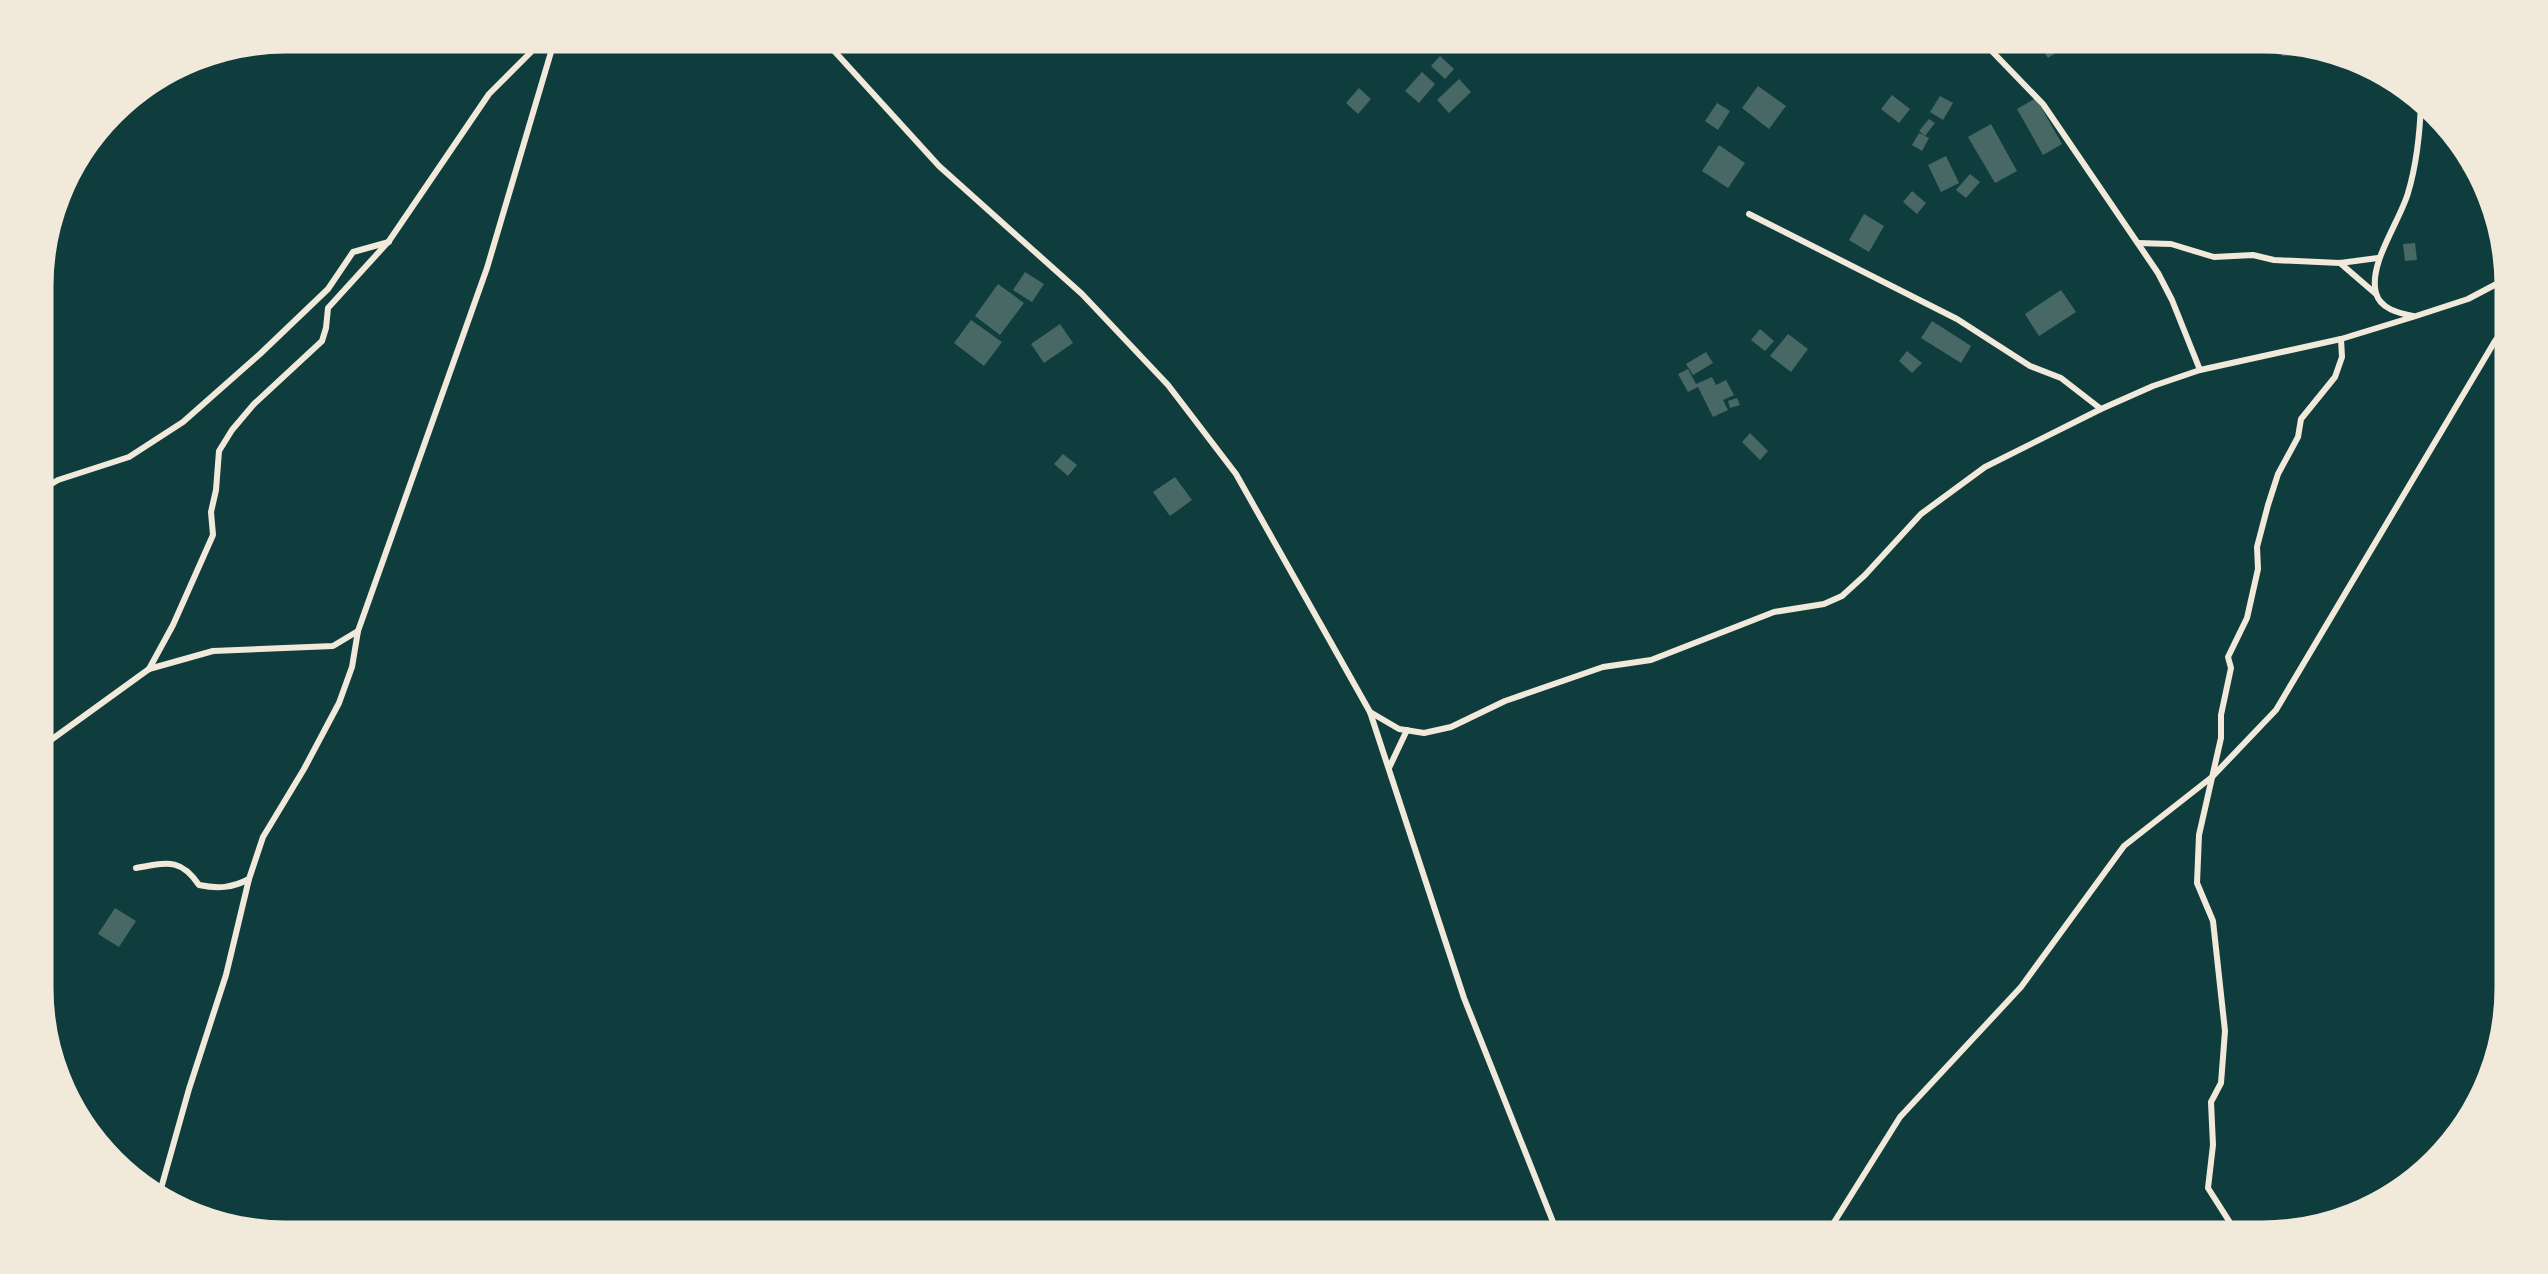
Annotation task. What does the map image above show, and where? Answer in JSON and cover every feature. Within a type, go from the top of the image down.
[{"type":"street","points":[[149,669],[173,625],[213,535],[211,512],[216,490],[219,451],[232,430],[254,404],[322,341],[328,308],[389,241],[489,94],[532,52]]},
{"type":"street","points":[[162,1186],[189,1089],[226,975],[249,879],[263,837],[304,770],[339,703],[352,667],[358,631],[487,268],[551,52]]},
{"type":"street","points":[[836,52],[939,166],[1082,294],[1168,385],[1236,474],[1370,712],[1464,998],[1553,1222]]},
{"type":"street","points":[[1993,52],[2043,105],[2158,273],[2172,300],[2200,370]]},
{"type":"street","points":[[2376,294],[2375,278],[2378,258],[2393,231],[2408,193],[2420,134],[2421,115]]},
{"type":"street","points":[[1749,214],[1958,320],[2030,366],[2061,378],[2101,409]]},
{"type":"street","points":[[52,484],[129,457],[183,422],[328,289],[353,252],[389,241]]},
{"type":"street","points":[[2138,243],[2171,244],[2214,257],[2253,255],[2274,260],[2340,263],[2378,258]]},
{"type":"street","points":[[2340,263],[2376,294],[2385,306],[2398,313],[2416,316]]},
{"type":"street","points":[[1370,712],[1399,729],[1424,733],[1451,728],[1505,701],[1603,667],[1651,660],[1774,612],[1824,603],[1842,596],[1921,514],[1985,467],[2101,409],[2153,386],[2200,370],[2341,339],[2468,299],[2496,284]]},
{"type":"street","points":[[2230,1222],[2208,1188],[2213,1144],[2211,1102],[2220,1083],[2225,1031],[2213,921],[2197,883],[2199,835],[2221,738],[2221,715],[2231,668],[2228,657],[2247,618],[2258,569],[2257,547],[2271,494],[2278,474],[2298,437],[2301,419],[2335,377],[2342,357],[2341,339]]},
{"type":"street","points":[[1834,1222],[1900,1117],[2021,987],[2124,846],[2212,777],[2276,710],[2496,341]]},
{"type":"street","points":[[52,739],[149,669],[213,651],[333,646],[358,631]]},
{"type":"street","points":[[1388,769],[1407,730]]},
{"type":"street","points":[[136,868],[164,863],[178,864],[189,871],[199,885],[214,888],[235,886],[249,879]]},
{"type":"building","points":[[2044,52],[2057,52],[2048,58]]},
{"type":"building","points":[[1440,56],[1454,69],[1445,79],[1431,66]]},
{"type":"building","points":[[1422,72],[1435,84],[1419,103],[1405,91]]},
{"type":"building","points":[[1459,79],[1471,92],[1449,113],[1437,100]]},
{"type":"building","points":[[1758,86],[1786,106],[1769,129],[1742,108]]},
{"type":"building","points":[[1359,88],[1371,99],[1358,114],[1346,103]]},
{"type":"building","points":[[1892,95],[1910,109],[1899,123],[1881,109]]},
{"type":"building","points":[[1940,96],[1953,103],[1943,120],[1930,112]]},
{"type":"building","points":[[2036,98],[2062,144],[2043,155],[2017,109]]},
{"type":"building","points":[[1717,103],[1730,111],[1718,130],[1705,121]]},
{"type":"building","points":[[1929,119],[1935,123],[1925,136],[1919,131]]},
{"type":"building","points":[[1991,124],[2017,171],[1995,183],[1968,137]]},
{"type":"building","points":[[1919,133],[1929,138],[1922,151],[1912,145]]},
{"type":"building","points":[[1719,145],[1745,163],[1728,188],[1702,171]]},
{"type":"building","points":[[1946,156],[1959,183],[1941,192],[1928,165]]},
{"type":"building","points":[[1970,174],[1980,182],[1966,198],[1956,190]]},
{"type":"building","points":[[1912,191],[1926,203],[1917,214],[1903,202]]},
{"type":"building","points":[[1864,214],[1884,226],[1869,252],[1849,240]]},
{"type":"building","points":[[2415,243],[2417,260],[2405,261],[2403,244]]},
{"type":"building","points":[[1025,272],[1044,284],[1032,302],[1013,290]]},
{"type":"building","points":[[998,284],[1024,303],[1000,335],[975,316]]},
{"type":"building","points":[[2061,290],[2076,312],[2039,336],[2025,314]]},
{"type":"building","points":[[971,320],[1002,342],[984,366],[954,343]]},
{"type":"building","points":[[1932,321],[1971,346],[1961,363],[1921,338]]},
{"type":"building","points":[[1060,324],[1073,343],[1044,363],[1031,344]]},
{"type":"building","points":[[1760,329],[1774,341],[1765,351],[1751,340]]},
{"type":"building","points":[[1788,334],[1808,349],[1791,372],[1770,356]]},
{"type":"building","points":[[1907,351],[1922,363],[1912,373],[1899,361]]},
{"type":"building","points":[[1706,352],[1713,363],[1693,375],[1686,364]]},
{"type":"building","points":[[1688,369],[1696,384],[1712,377],[1716,385],[1726,380],[1734,395],[1723,400],[1728,410],[1713,417],[1698,387],[1688,392],[1678,374]]},
{"type":"building","points":[[1737,398],[1740,405],[1730,408],[1728,401]]},
{"type":"building","points":[[1750,433],[1768,451],[1760,460],[1742,442]]},
{"type":"building","points":[[1063,454],[1077,465],[1068,476],[1054,464]]},
{"type":"building","points":[[1175,477],[1192,500],[1170,516],[1153,492]]},
{"type":"building","points":[[115,908],[136,921],[119,947],[98,934]]}]
